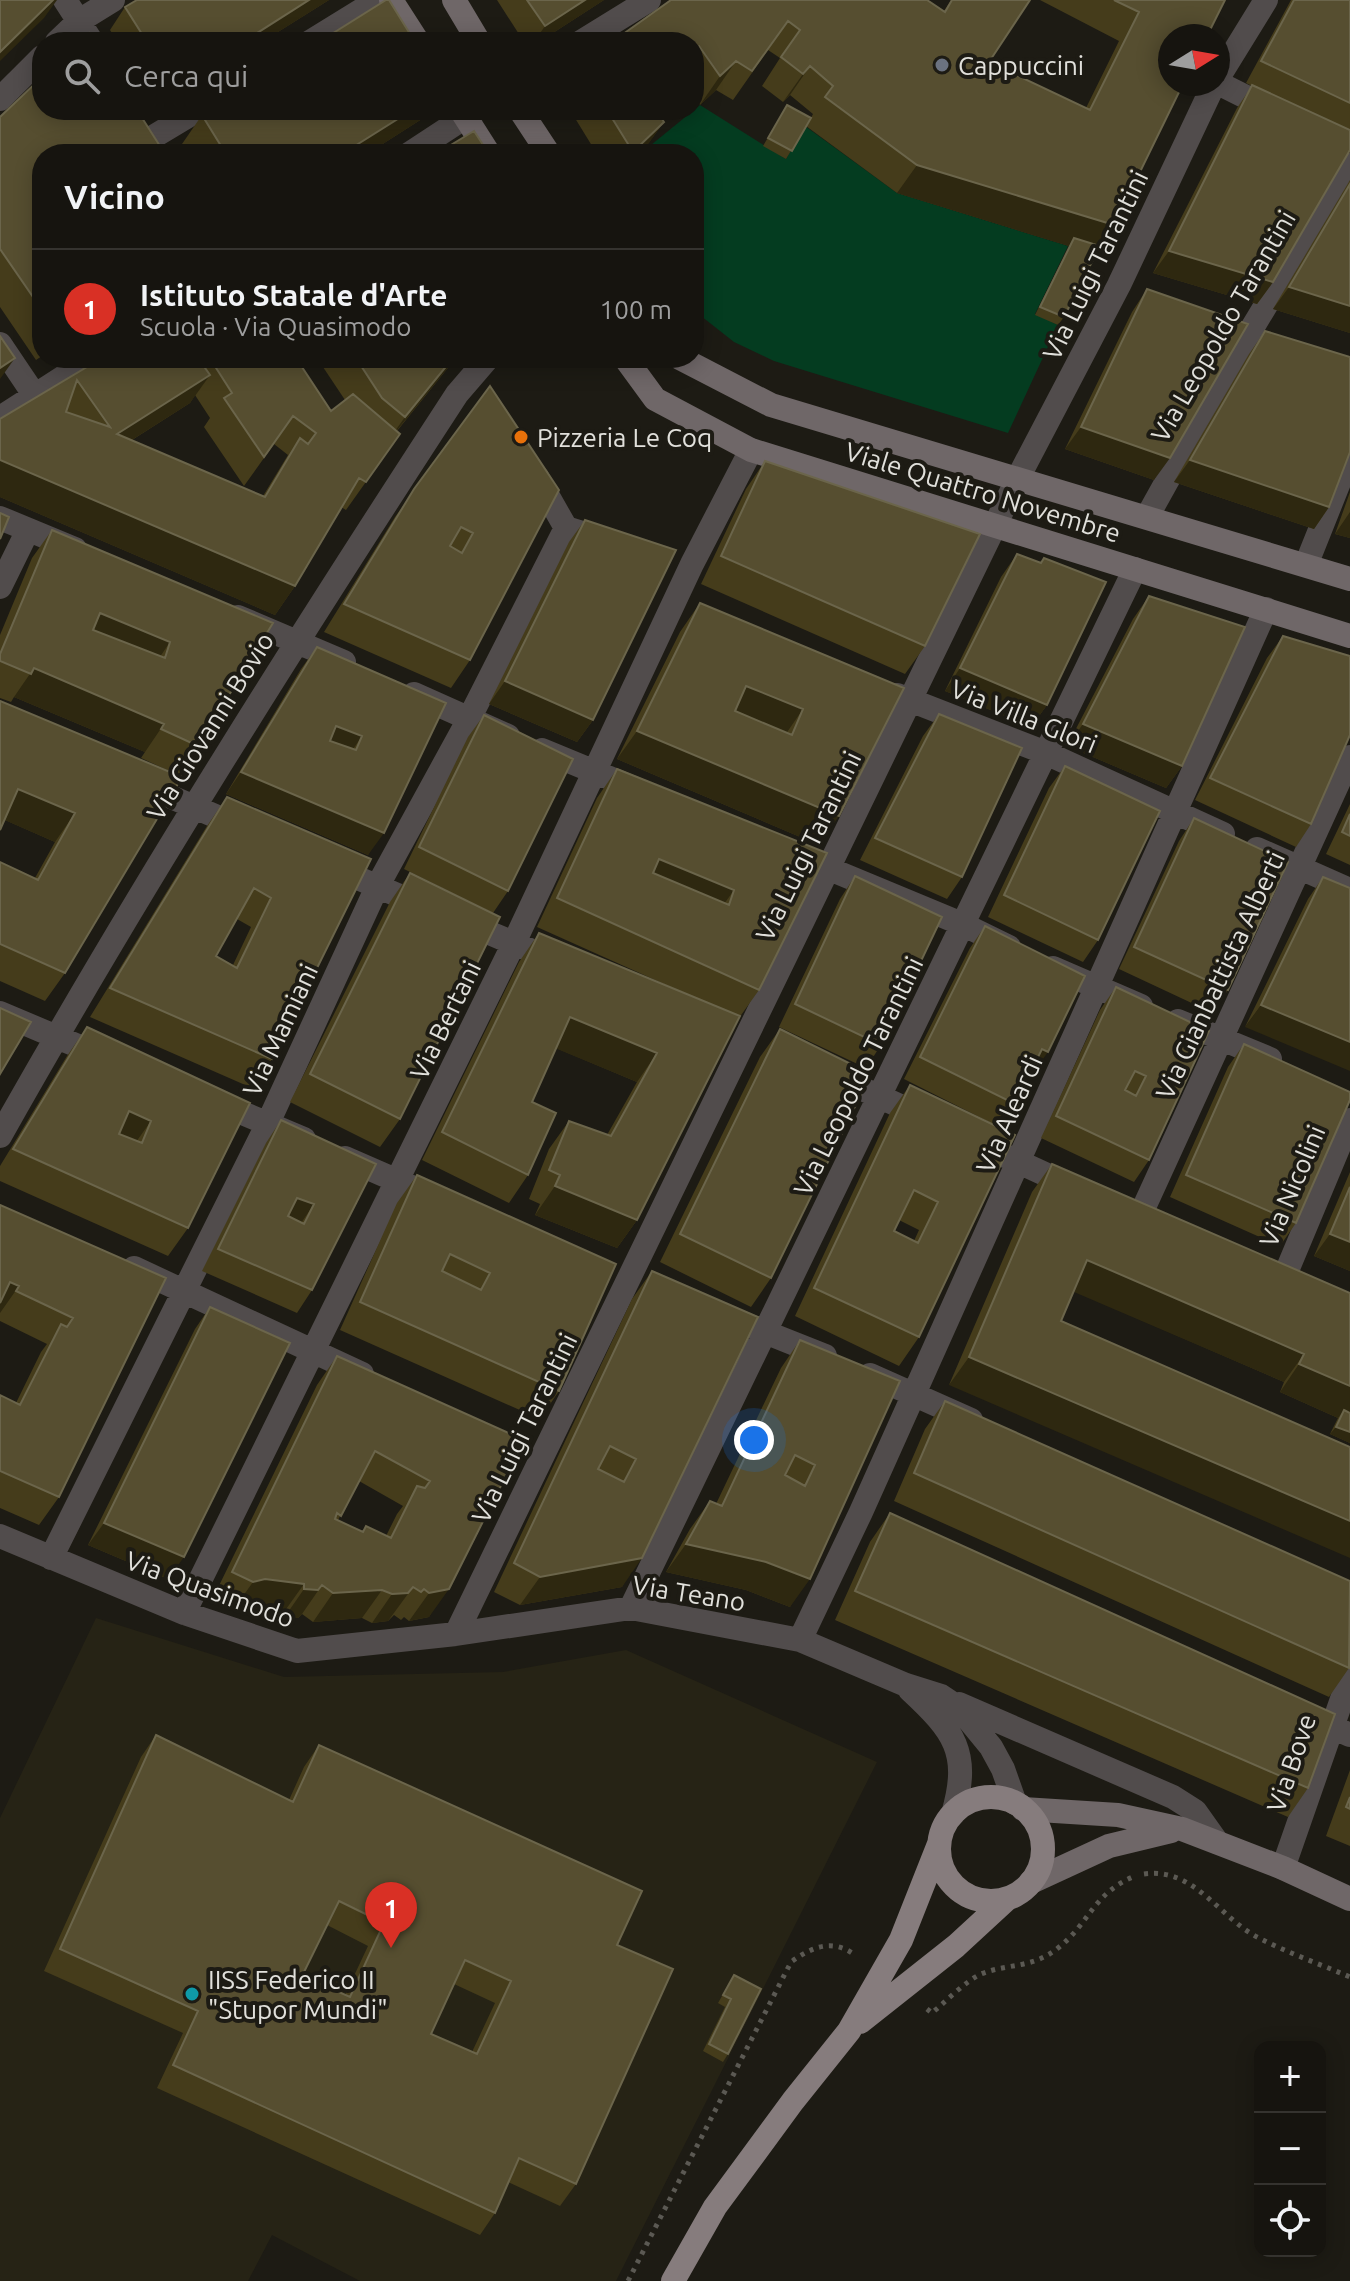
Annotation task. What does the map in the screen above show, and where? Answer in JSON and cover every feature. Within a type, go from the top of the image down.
[{"type":"main road","points":[[391,0],[412,32]]},
{"type":"main road","points":[[454,0],[473,32]]},
{"type":"main road","points":[[472,120],[484,144]]},
{"type":"main road","points":[[527,120],[542,144]]},
{"type":"main road","name":"Viale Quattro Novembre","points":[[632,368],[655,399],[751,450],[1350,636]]},
{"type":"main road","name":"Viale Quattro Novembre","points":[[699,368],[771,405],[1350,579]]},
{"type":"main road","points":[[673,2281],[715,2207],[793,2101],[891,1982],[956,1946],[1007,1899],[1031,1882],[1042,1859],[1043,1845],[1033,1818],[1001,1797],[982,1798],[964,1804],[953,1814],[941,1834],[938,1853],[944,1872],[955,1887],[970,1897],[988,1902],[1007,1899]]},
{"type":"main road","points":[[1019,1806],[1118,1815],[1182,1829],[1283,1868],[1350,1899]]},
{"type":"main road","points":[[1031,1882],[1109,1846],[1182,1829]]},
{"type":"main road","points":[[891,1982],[901,1940],[939,1844]]},
{"type":"street","points":[[65,0],[86,32]]},
{"type":"street","points":[[67,32],[113,0]]},
{"type":"street","points":[[326,32],[378,0]]},
{"type":"street","points":[[597,32],[649,0]]},
{"type":"street","name":"Via Luigi Tarantini","points":[[1230,60],[1266,0]]},
{"type":"street","points":[[0,99],[32,67]]},
{"type":"street","points":[[1230,88],[1297,122]]},
{"type":"street","name":"Via Luigi Tarantini","points":[[456,1634],[532,1458],[737,1037],[828,869],[1018,478],[1119,285],[1210,96]]},
{"type":"street","points":[[153,137],[181,120]]},
{"type":"street","points":[[423,144],[457,120]]},
{"type":"street","name":"Via Leopoldo Tarantini","points":[[1147,517],[1251,330],[1350,165]]},
{"type":"street","points":[[1119,285],[1148,295]]},
{"type":"street","points":[[1222,320],[1279,339]]},
{"type":"street","points":[[0,344],[35,396]]},
{"type":"street","points":[[0,418],[78,368]]},
{"type":"street","name":"Via Giovanni Bovio","points":[[0,1136],[192,806],[457,394],[480,368]]},
{"type":"street","points":[[484,368],[492,396]]},
{"type":"street","name":"Via Bertani","points":[[184,1613],[514,943],[692,564],[751,450]]},
{"type":"street","points":[[1306,565],[1350,455]]},
{"type":"street","points":[[529,462],[566,528],[608,540]]},
{"type":"street","points":[[0,518],[99,559]]},
{"type":"street","name":"Via Mamiani","points":[[51,1558],[268,1123],[377,887],[469,719],[566,528]]},
{"type":"street","points":[[0,587],[28,530]]},
{"type":"street","points":[[664,556],[692,564]]},
{"type":"street","name":"Via Leopoldo Tarantini","points":[[631,1608],[1135,569]]},
{"type":"street","points":[[211,606],[368,673]]},
{"type":"street","name":"Via Aleardi","points":[[800,1640],[868,1515],[914,1394],[1266,609]]},
{"type":"street","points":[[670,611],[698,622]]},
{"type":"street","points":[[397,686],[667,802]]},
{"type":"street","name":"Via Villa Glori","points":[[882,690],[1046,753],[1350,890]]},
{"type":"street","name":"Via Gianbattista Alberti","points":[[1018,1163],[1148,1219],[1221,1039],[1350,757]]},
{"type":"street","points":[[124,776],[263,837]]},
{"type":"street","points":[[306,856],[572,968]]},
{"type":"street","points":[[799,857],[962,924],[1095,988],[1293,1068]]},
{"type":"street","points":[[0,1013],[127,1066]]},
{"type":"street","points":[[737,1037],[771,1051]]},
{"type":"street","points":[[812,1067],[880,1095],[1018,1163]]},
{"type":"street","points":[[197,1095],[455,1205]]},
{"type":"street","name":"Via Nicolini","points":[[1312,1283],[1279,1270],[1350,1120]]},
{"type":"street","points":[[114,1259],[385,1386]]},
{"type":"street","points":[[621,1276],[656,1290]]},
{"type":"street","points":[[697,1305],[987,1426]]},
{"type":"street","name":"Via Quasimodo","points":[[0,1536],[184,1613],[297,1651],[456,1634]]},
{"type":"street","name":"Via Teano","points":[[456,1634],[631,1608],[800,1640],[906,1685],[941,1696],[1173,1797],[1195,1811],[1217,1842]]},
{"type":"street","name":"Via Bove","points":[[1283,1868],[1342,1732],[1350,1676]]},
{"type":"street","name":"Via Teano","points":[[906,1685],[943,1721],[958,1755],[962,1774],[953,1814]]},
{"type":"street","name":"Via Teano","points":[[941,1696],[959,1708],[991,1747],[1019,1806]]},
{"type":"street","points":[[1276,1702],[1342,1732]]},
{"type":"path","points":[[628,2281],[791,1962],[810,1949],[826,1945],[849,1951],[932,2013],[979,1974],[1039,1960],[1058,1948],[1078,1928],[1098,1900],[1117,1883],[1158,1872],[1176,1877],[1198,1889],[1256,1937],[1350,1977]]},
{"type":"shaded area","points":[[96,1618],[284,1677],[503,1672],[626,1650],[877,1762],[616,2281],[360,2281],[272,2235],[248,2281],[0,2281],[0,1818]]},
{"type":"green space","points":[[704,108],[786,159],[805,126],[897,193],[1068,246],[1035,314],[1058,325],[1008,433],[774,361],[734,342],[704,318],[704,144],[652,144],[682,120],[704,120]]},
{"type":"building","points":[[0,0],[53,0],[0,52]]},
{"type":"building","points":[[137,0],[309,0],[259,32],[141,32],[125,7]]},
{"type":"building","points":[[389,0],[409,32],[335,32]]},
{"type":"building","points":[[527,0],[585,0],[545,26]]},
{"type":"building","points":[[671,0],[927,0],[945,12],[952,0],[1030,0],[989,62],[1090,110],[1139,12],[1114,0],[1225,0],[1213,24],[1158,24],[1158,96],[1177,96],[1114,225],[917,165],[825,97],[833,86],[810,66],[803,74],[781,57],[800,30],[788,21],[752,71],[736,61],[720,76],[704,53],[704,32],[626,32]]},
{"type":"building","points":[[1294,0],[1350,0],[1350,103],[1261,61]]},
{"type":"building","points":[[1252,85],[1350,130],[1350,150],[1273,282],[1169,251]]},
{"type":"building","points":[[32,87],[32,120],[143,120],[159,144],[32,144],[32,295],[0,249],[0,117]]},
{"type":"building","points":[[787,105],[811,118],[792,151],[768,138]]},
{"type":"building","points":[[205,120],[396,120],[358,144],[220,144]]},
{"type":"building","points":[[613,120],[664,122],[641,144],[628,144]]},
{"type":"building","points":[[474,131],[482,144],[453,144]]},
{"type":"building","points":[[1350,184],[1350,306],[1289,287]]},
{"type":"building","points":[[1074,238],[1100,246],[1064,317],[1040,307]]},
{"type":"building","points":[[1147,289],[1248,324],[1170,458],[1081,427]]},
{"type":"building","points":[[1265,331],[1350,357],[1350,452],[1329,507],[1190,460]]},
{"type":"building","points":[[0,336],[15,358],[0,368]]},
{"type":"building","points":[[85,368],[205,368],[210,375],[117,434],[265,497],[300,438],[308,444],[316,433],[293,416],[264,457],[224,398],[232,393],[216,368],[303,368],[331,411],[353,394],[400,434],[366,482],[359,478],[295,586],[0,460],[0,419]],"holes":[[[77,380],[110,427],[66,412]]]},
{"type":"building","points":[[362,368],[445,368],[405,417],[382,398]]},
{"type":"building","points":[[490,386],[559,490],[470,660],[344,604],[414,489]],"holes":[[[461,527],[473,533],[462,553],[450,546]]]},
{"type":"building","points":[[765,461],[980,534],[925,646],[721,556]]},
{"type":"building","points":[[0,513],[9,517],[0,539]]},
{"type":"building","points":[[585,520],[676,550],[593,720],[505,681]]},
{"type":"building","points":[[52,530],[273,623],[198,746],[161,729],[164,724],[34,668],[31,674],[0,661],[0,654]],"holes":[[[100,613],[170,642],[165,658],[93,630]]]},
{"type":"building","points":[[1017,554],[1041,563],[1044,558],[1106,582],[1047,705],[960,668]]},
{"type":"building","points":[[1149,596],[1245,627],[1182,766],[1083,724]]},
{"type":"building","points":[[700,603],[904,688],[839,816],[637,731]],"holes":[[[746,686],[803,709],[792,735],[735,711]]]},
{"type":"building","points":[[1283,636],[1350,656],[1350,735],[1311,824],[1210,778]]},
{"type":"building","points":[[317,647],[446,703],[384,833],[241,772]],"holes":[[[336,726],[362,736],[356,750],[330,741]]]},
{"type":"building","points":[[0,701],[182,777],[65,973],[0,944],[0,862],[38,880],[75,813],[18,789],[0,830]]},
{"type":"building","points":[[939,714],[1022,748],[962,877],[875,838]]},
{"type":"building","points":[[484,715],[573,759],[508,891],[419,847]]},
{"type":"building","points":[[1065,766],[1160,811],[1098,940],[1004,895]]},
{"type":"building","points":[[617,769],[827,853],[759,990],[557,898]],"holes":[[[659,859],[734,890],[729,905],[653,873]]]},
{"type":"building","points":[[227,797],[371,859],[272,1059],[110,988]],"holes":[[[254,888],[271,898],[237,968],[216,956]]]},
{"type":"building","points":[[1350,814],[1350,836],[1342,832]]},
{"type":"building","points":[[1194,818],[1288,862],[1228,990],[1134,947]]},
{"type":"building","points":[[410,873],[500,917],[400,1119],[310,1074]]},
{"type":"building","points":[[855,876],[942,917],[881,1045],[795,1004]]},
{"type":"building","points":[[1323,877],[1350,888],[1350,1042],[1261,1005]]},
{"type":"building","points":[[985,926],[1085,976],[1048,1052],[1042,1049],[1015,1104],[920,1057]]},
{"type":"building","points":[[539,933],[740,1016],[637,1220],[555,1186],[560,1175],[549,1170],[569,1121],[611,1136],[657,1053],[570,1017],[532,1102],[556,1113],[528,1175],[442,1132]]},
{"type":"building","points":[[1116,987],[1209,1031],[1149,1160],[1056,1116]],"holes":[[[1135,1071],[1146,1076],[1136,1096],[1125,1090]]]},
{"type":"building","points":[[0,1008],[31,1022],[0,1074]]},
{"type":"building","points":[[87,1027],[250,1103],[188,1228],[13,1149]],"holes":[[[129,1111],[151,1121],[142,1143],[119,1134]]]},
{"type":"building","points":[[780,1029],[871,1074],[771,1278],[680,1234]]},
{"type":"building","points":[[1244,1044],[1350,1092],[1350,1100],[1296,1223],[1186,1175]]},
{"type":"building","points":[[910,1085],[1015,1135],[919,1337],[814,1288]],"holes":[[[914,1190],[938,1202],[918,1243],[894,1231]]]},
{"type":"building","points":[[281,1120],[376,1164],[312,1290],[218,1249]],"holes":[[[297,1198],[314,1204],[304,1224],[288,1216]]]},
{"type":"building","points":[[1052,1164],[1350,1293],[1350,1386],[1299,1364],[1304,1354],[1087,1260],[1061,1321],[1350,1447],[1350,1521],[969,1357]]},
{"type":"building","points":[[417,1175],[616,1264],[559,1391],[360,1302]],"holes":[[[450,1254],[490,1273],[481,1290],[442,1271]]]},
{"type":"building","points":[[1350,1187],[1350,1242],[1330,1234]]},
{"type":"building","points":[[0,1205],[166,1278],[59,1497],[0,1471],[0,1395],[20,1405],[61,1324],[67,1327],[73,1318],[16,1291],[19,1286],[10,1282],[0,1303]]},
{"type":"building","points":[[652,1271],[758,1317],[642,1558],[540,1577],[514,1563]],"holes":[[[610,1446],[636,1459],[624,1482],[598,1469]]]},
{"type":"building","points":[[210,1307],[290,1343],[184,1557],[104,1523]]},
{"type":"building","points":[[800,1340],[900,1381],[810,1579],[766,1562],[686,1544],[710,1501],[722,1506]],"holes":[[[795,1455],[815,1465],[805,1486],[785,1475]]]},
{"type":"building","points":[[337,1356],[524,1440],[449,1589],[429,1593],[413,1587],[408,1593],[392,1594],[382,1590],[333,1593],[322,1585],[318,1590],[304,1589],[304,1584],[265,1579],[253,1582],[232,1572]],"holes":[[[375,1451],[430,1481],[425,1488],[417,1486],[391,1538],[366,1526],[363,1532],[335,1519],[337,1513],[341,1516]]]},
{"type":"building","points":[[945,1401],[1350,1581],[1349,1668],[914,1473]]},
{"type":"building","points":[[1344,1410],[1350,1413],[1350,1432],[1336,1427]]},
{"type":"building","points":[[890,1513],[1335,1714],[1308,1788],[855,1591]]},
{"type":"building","name":"IISS Federico II \"Stupor Mundi\"","points":[[156,1735],[293,1802],[319,1745],[642,1891],[617,1945],[673,1969],[576,2184],[519,2158],[495,2213],[173,2065],[198,2011],[60,1949]],"holes":[[[339,1901],[384,1923],[350,1997],[302,1976]],[[465,1960],[511,1981],[477,2054],[431,2034]]]},
{"type":"building","points":[[734,1975],[761,1989],[728,2054],[709,2044],[731,1999],[723,1995]]},
{"type":"place","name":"Cappuccini","points":[[942,65]]},
{"type":"place","name":"Pizzeria Le Coq","points":[[521,437]]},
{"type":"place","name":"Istituto Statale d'Arte","points":[[391,1948]]},
{"type":"place","name":"IISS Federico II \"Stupor Mundi\"","points":[[192,1994]]}]
